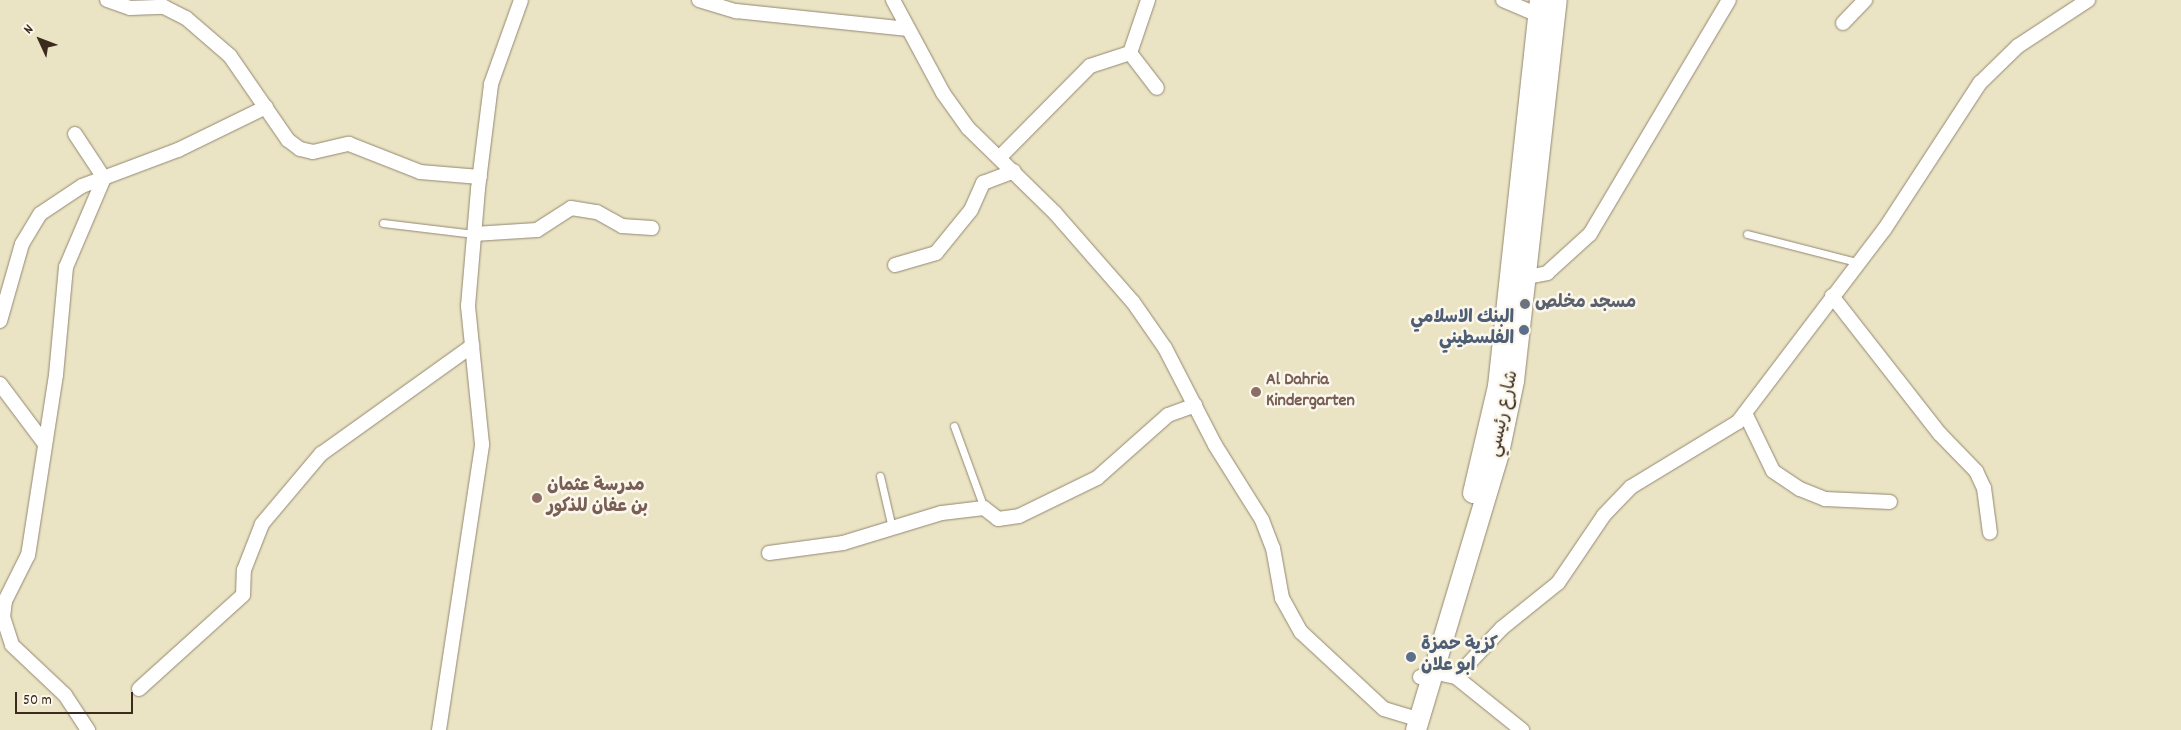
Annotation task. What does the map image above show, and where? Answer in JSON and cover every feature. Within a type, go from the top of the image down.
[{"type":"main road","name":"شارع رئيسي","points":[[1517,279],[1557,0]]},
{"type":"main road","name":"شارع رئيسي","points":[[1412,725],[1426,674],[1499,453],[1514,381],[1517,279],[1539,8]]},
{"type":"street","points":[[107,0],[122,7],[164,7],[181,14],[230,56],[288,140],[304,151],[349,144],[420,172],[480,177]]},
{"type":"street","points":[[440,730],[482,444],[468,306],[480,177],[491,84],[521,0]]},
{"type":"street","points":[[699,0],[736,11],[908,29]]},
{"type":"street","points":[[893,0],[943,93],[968,128],[1014,171],[1133,302],[1165,348],[1195,405],[1269,534],[1282,598],[1294,621],[1384,709],[1412,725]]},
{"type":"street","points":[[1130,53],[1148,0]]},
{"type":"street","points":[[1503,0],[1539,8]]},
{"type":"street","points":[[1517,279],[1547,273],[1590,234],[1729,0]]},
{"type":"street","points":[[1843,23],[1865,0]]},
{"type":"street","points":[[1456,677],[1502,628],[1558,583],[1604,515],[1631,488],[1738,422],[1832,296],[1860,263],[1980,82],[2018,46],[2088,0]]},
{"type":"street","points":[[1000,157],[1090,66],[1130,53]]},
{"type":"street","points":[[1130,53],[1157,88]]},
{"type":"street","points":[[0,321],[31,226],[52,204],[104,178],[178,150],[266,107]]},
{"type":"street","points":[[75,134],[104,178]]},
{"type":"street","points":[[895,265],[936,253],[971,210],[983,183],[1014,171]]},
{"type":"street","points":[[88,730],[65,694],[18,653],[4,626],[4,601],[28,555],[45,444],[66,267],[104,178]]},
{"type":"street","points":[[474,234],[538,230],[571,208],[597,212],[622,226],[652,228]]},
{"type":"street","points":[[1832,296],[1940,434],[1976,471],[1984,488],[1990,534]]},
{"type":"street","points":[[139,689],[243,595],[244,570],[262,524],[321,454],[472,346]]},
{"type":"street","points":[[0,384],[45,444]]},
{"type":"street","points":[[769,553],[843,544],[942,512],[984,508],[998,520],[1019,516],[1097,478],[1168,415],[1195,405]]},
{"type":"street","points":[[1745,413],[1773,471],[1800,489],[1825,500],[1890,502]]},
{"type":"street","points":[[1426,674],[1456,677],[1522,730]]},
{"type":"lane","points":[[383,223],[474,234]]},
{"type":"lane","points":[[1747,234],[1860,263]]},
{"type":"lane","points":[[954,426],[984,508]]},
{"type":"lane","points":[[880,476],[892,528]]},
{"type":"place","name":"مسجد مخلص","points":[[1525,304]]},
{"type":"place","name":"البنك الاسلامي الفلسطيني","points":[[1524,330]]},
{"type":"place","name":"Al Dahria Kindergarten","points":[[1256,392]]},
{"type":"place","name":"مدرسة عثمان بن عفان للذكور","points":[[537,498]]},
{"type":"place","name":"كزية حمزة ابو علان","points":[[1411,657]]}]
